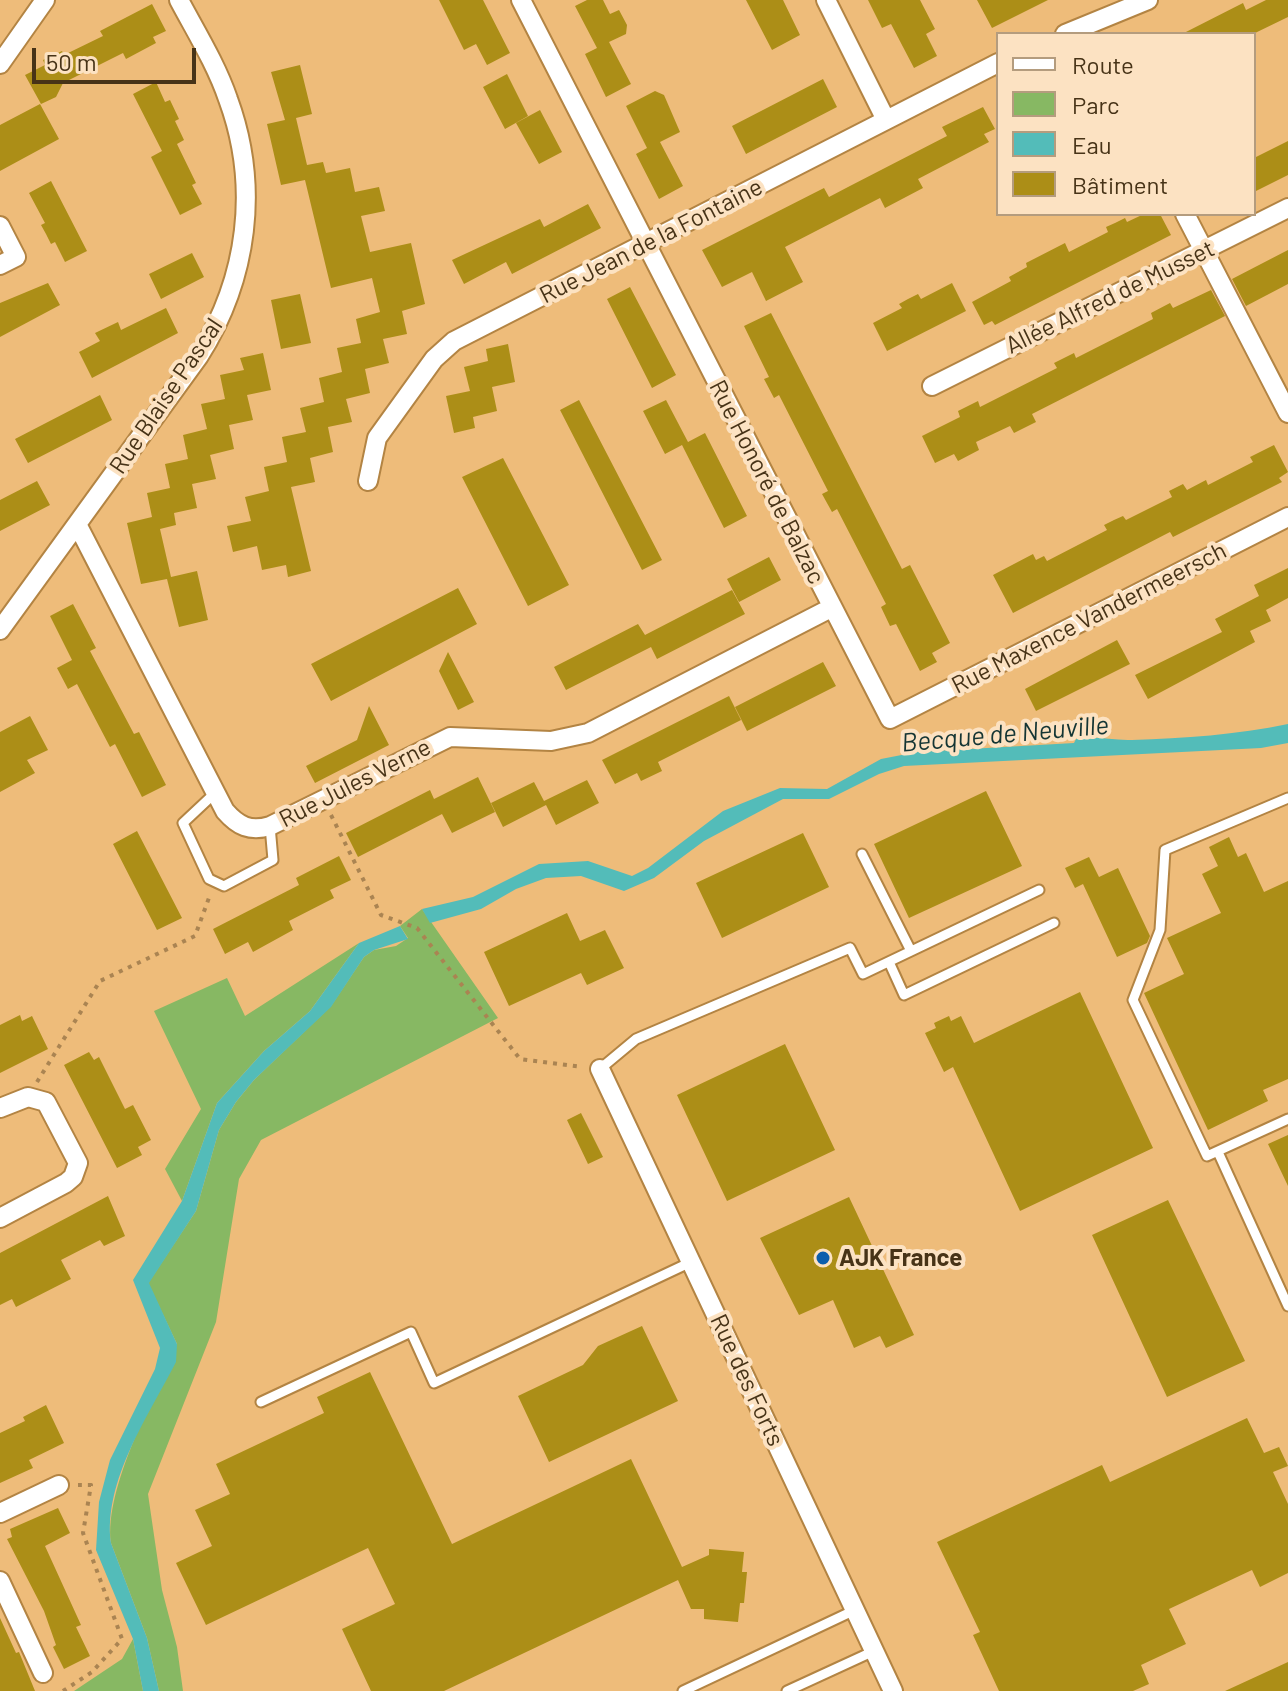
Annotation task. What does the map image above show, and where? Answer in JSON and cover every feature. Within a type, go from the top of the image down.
[{"type":"street","points":[[0,64],[45,0]]},
{"type":"street","name":"Rue Blaise Pascal","points":[[0,630],[210,339],[232,289],[241,258],[246,200],[237,126],[221,80],[179,0]]},
{"type":"street","name":"Rue Honoré de Balzac","points":[[521,0],[890,719]]},
{"type":"street","points":[[826,0],[886,120]]},
{"type":"street","points":[[1088,29],[1148,0]]},
{"type":"street","name":"Rue Jean de la Fontaine","points":[[368,481],[377,438],[444,348],[996,64]]},
{"type":"street","name":"Allée Alfred de Musset","points":[[932,386],[1288,208]]},
{"type":"street","points":[[1186,216],[1288,413]]},
{"type":"street","points":[[0,226],[16,257],[0,265]]},
{"type":"street","name":"Rue Maxence Vandermeersch","points":[[890,719],[1288,517]]},
{"type":"street","name":"Rue Jules Verne","points":[[77,524],[215,793],[225,811],[242,827],[270,826],[450,737],[551,741],[588,733],[831,608]]},
{"type":"street","name":"Rue des Forts","points":[[600,1069],[893,1691]]},
{"type":"street","points":[[0,1108],[28,1097],[38,1098],[52,1108],[75,1155],[77,1170],[66,1183],[2,1212]]},
{"type":"street","points":[[0,1513],[59,1485]]},
{"type":"street","points":[[0,1581],[43,1673]]},
{"type":"lane","points":[[215,793],[183,823],[209,879],[224,886],[273,860],[270,826]]},
{"type":"lane","points":[[1288,798],[1165,850],[1160,930],[1133,1000],[1207,1156],[1288,1119]]},
{"type":"lane","points":[[862,854],[911,951]]},
{"type":"lane","points":[[600,1069],[636,1039],[850,948],[863,974],[1039,890]]},
{"type":"lane","points":[[889,962],[904,995],[1054,923]]},
{"type":"lane","points":[[1218,1152],[1288,1306]]},
{"type":"lane","points":[[261,1402],[411,1332],[434,1383],[691,1262]]},
{"type":"lane","points":[[683,1691],[855,1610]]},
{"type":"lane","points":[[787,1691],[874,1651]]},
{"type":"path","points":[[323,798],[381,915],[417,928],[520,1059],[600,1069]]},
{"type":"path","points":[[28,1097],[100,981],[195,936],[215,882]]},
{"type":"path","points":[[63,1691],[92,1672],[122,1639],[83,1533],[91,1485]]},
{"type":"green space","points":[[422,909],[498,1018],[261,1140],[239,1179],[216,1322],[148,1494],[162,1590],[177,1647],[183,1691],[159,1691],[147,1638],[111,1543],[115,1496],[123,1470],[177,1344],[148,1283],[196,1211],[219,1130],[236,1102],[254,1080],[331,1006],[364,957],[374,950],[396,946],[408,938],[400,926]]},
{"type":"green space","points":[[359,943],[310,1011],[264,1051],[217,1103],[182,1201],[165,1169],[201,1109],[154,1011],[227,978],[245,1016]]},
{"type":"green space","points":[[133,1639],[143,1691],[74,1691],[122,1659]]},
{"type":"water","points":[[1288,724],[1288,743],[1261,748],[904,766],[879,774],[829,799],[783,799],[704,841],[654,878],[624,891],[581,876],[546,878],[516,889],[481,909],[430,923],[422,909],[473,897],[539,864],[588,861],[632,876],[648,868],[723,811],[780,788],[827,789],[881,759],[917,752],[1074,743],[1076,739],[1083,738],[1132,740],[1210,735]]},
{"type":"water","points":[[400,926],[408,939],[374,950],[364,957],[331,1007],[254,1080],[236,1102],[219,1130],[196,1211],[149,1283],[177,1344],[176,1362],[130,1449],[114,1496],[110,1520],[111,1543],[147,1638],[159,1691],[143,1691],[133,1639],[96,1550],[99,1502],[110,1460],[155,1369],[160,1348],[133,1280],[182,1201],[217,1103],[264,1051],[310,1011],[359,943]]},
{"type":"building","points":[[439,0],[483,0],[510,53],[487,65],[476,44],[464,50]]},
{"type":"building","points":[[587,0],[603,0],[610,14],[619,10],[627,25],[626,34],[609,42],[631,84],[606,97],[585,54],[597,48],[575,6]]},
{"type":"building","points":[[746,0],[783,0],[800,35],[772,50]]},
{"type":"building","points":[[868,0],[920,0],[935,29],[926,34],[937,56],[914,68],[891,24],[882,28]]},
{"type":"building","points":[[977,0],[1048,0],[992,28]]},
{"type":"building","points":[[1266,0],[1288,0],[1288,17],[1256,33],[1186,32],[1243,3],[1246,10]]},
{"type":"building","points":[[152,4],[166,31],[153,37],[156,43],[126,59],[123,53],[63,83],[56,97],[41,104],[25,75],[45,65],[43,60],[62,51],[64,55],[103,36],[100,31]]},
{"type":"building","points":[[300,65],[312,114],[296,118],[307,165],[323,162],[326,173],[350,168],[355,192],[379,187],[385,211],[361,216],[370,252],[411,243],[425,304],[402,311],[407,334],[383,339],[389,363],[365,369],[370,393],[346,399],[352,422],[328,427],[333,452],[310,458],[315,482],[291,487],[311,571],[288,577],[286,565],[262,570],[257,546],[233,552],[227,526],[251,521],[245,497],[269,491],[264,467],[287,462],[282,437],[306,432],[300,408],[324,402],[319,378],[342,372],[337,348],[361,343],[356,319],[380,312],[372,278],[331,288],[305,180],[281,185],[267,124],[285,120],[271,72]]},
{"type":"building","points":[[507,74],[528,116],[505,129],[483,87]]},
{"type":"building","points":[[823,79],[837,107],[746,154],[732,126]]},
{"type":"building","points":[[156,82],[165,102],[170,100],[179,119],[175,121],[184,140],[177,144],[196,183],[192,185],[202,204],[180,215],[151,157],[162,151],[133,94]]},
{"type":"building","points":[[655,91],[664,95],[680,132],[660,142],[683,186],[659,199],[636,154],[647,148],[626,106]]},
{"type":"building","points":[[40,104],[59,139],[0,171],[0,125]]},
{"type":"building","points":[[983,107],[995,129],[984,134],[989,142],[918,179],[923,188],[885,208],[880,198],[785,247],[803,282],[766,301],[752,272],[722,287],[702,250],[824,188],[829,197],[947,136],[942,127]]},
{"type":"building","points":[[540,110],[562,152],[539,164],[516,123]]},
{"type":"building","points":[[1288,141],[1288,175],[1256,191],[1256,157]]},
{"type":"building","points":[[51,181],[87,251],[65,262],[55,242],[51,244],[41,225],[45,223],[29,193]]},
{"type":"building","points":[[588,204],[601,228],[512,274],[506,262],[464,284],[452,260],[540,219],[544,227]]},
{"type":"building","points":[[1140,216],[1161,216],[1171,235],[995,325],[992,321],[984,325],[972,302],[1011,281],[1009,277],[1027,267],[1026,263],[1065,243],[1069,252],[1108,232],[1106,227],[1125,218],[1127,222]]},
{"type":"building","points":[[1288,250],[1288,284],[1246,306],[1232,279]]},
{"type":"building","points":[[192,253],[204,277],[161,299],[149,274]]},
{"type":"building","points":[[48,283],[60,305],[0,337],[0,303]]},
{"type":"building","points":[[952,283],[966,311],[887,351],[873,323],[902,308],[899,304],[908,299],[918,294],[921,299]]},
{"type":"building","points":[[630,287],[676,375],[652,388],[607,299]]},
{"type":"building","points":[[1211,290],[1225,316],[1032,414],[1036,422],[1014,433],[1010,426],[976,442],[979,450],[958,461],[954,454],[935,463],[922,436],[960,417],[958,411],[978,401],[980,407],[1057,368],[1054,363],[1074,353],[1076,358],[1153,319],[1151,313],[1170,303],[1173,308]]},
{"type":"building","points":[[300,294],[311,343],[281,349],[271,300]]},
{"type":"building","points":[[166,308],[178,333],[92,378],[79,352],[100,341],[95,333],[118,322],[121,330]]},
{"type":"building","points":[[771,313],[902,569],[910,565],[950,643],[932,653],[937,662],[920,671],[896,624],[890,626],[881,607],[886,604],[837,509],[832,512],[822,494],[828,491],[779,395],[774,398],[764,379],[769,377],[744,326]]},
{"type":"building","points":[[508,344],[515,382],[492,387],[497,411],[473,417],[475,428],[454,433],[446,396],[470,391],[464,367],[488,361],[486,349]]},
{"type":"building","points":[[263,353],[271,390],[247,395],[253,420],[229,425],[234,449],[210,455],[216,479],[192,484],[197,508],[174,513],[176,525],[160,529],[171,577],[197,571],[208,620],[179,627],[167,579],[141,584],[127,523],[152,517],[147,493],[170,488],[165,464],[188,459],[183,435],[207,429],[201,404],[225,399],[220,375],[244,370],[240,358]]},
{"type":"building","points":[[100,395],[112,420],[28,463],[15,439]]},
{"type":"building","points":[[579,400],[662,560],[642,570],[560,410]]},
{"type":"building","points":[[666,400],[688,442],[705,433],[747,516],[724,528],[682,445],[665,454],[643,411]]},
{"type":"building","points":[[1274,445],[1288,472],[1279,478],[1282,482],[1173,537],[1170,532],[1013,613],[993,575],[1033,554],[1036,560],[1044,556],[1047,561],[1107,530],[1104,525],[1123,516],[1126,520],[1172,497],[1169,491],[1183,484],[1187,490],[1206,480],[1208,485],[1253,462],[1250,457]]},
{"type":"building","points":[[503,458],[569,585],[528,606],[462,477]]},
{"type":"building","points":[[37,481],[50,505],[0,531],[0,500]]},
{"type":"building","points":[[769,557],[781,580],[739,602],[727,579]]},
{"type":"building","points":[[1288,568],[1288,598],[1266,610],[1271,621],[1250,631],[1255,642],[1148,699],[1135,675],[1222,632],[1215,619],[1259,596],[1254,585]]},
{"type":"building","points":[[458,588],[477,624],[331,701],[311,664]]},
{"type":"building","points":[[732,590],[745,614],[657,659],[651,647],[566,690],[554,667],[638,624],[645,635]]},
{"type":"building","points":[[73,604],[96,648],[90,651],[134,734],[139,732],[166,785],[142,797],[115,744],[110,747],[77,684],[68,689],[57,668],[72,660],[50,616]]},
{"type":"building","points":[[1117,640],[1130,664],[1036,711],[1025,689]]},
{"type":"building","points":[[448,652],[474,702],[458,710],[439,671]]},
{"type":"building","points":[[823,662],[836,686],[747,731],[735,707]]},
{"type":"building","points":[[729,696],[741,720],[658,762],[662,771],[641,781],[637,773],[615,784],[602,760]]},
{"type":"building","points":[[369,706],[389,745],[315,783],[306,766],[357,740]]},
{"type":"building","points":[[30,716],[48,750],[27,760],[35,773],[0,792],[0,732]]},
{"type":"building","points":[[478,777],[495,812],[452,833],[442,814],[358,857],[346,833],[430,790],[434,799]]},
{"type":"building","points":[[587,780],[599,803],[556,825],[546,805],[503,827],[491,803],[534,782],[544,801]]},
{"type":"building","points":[[986,791],[1022,866],[909,918],[874,844]]},
{"type":"building","points":[[137,831],[182,918],[157,930],[113,844]]},
{"type":"building","points":[[803,833],[829,887],[722,938],[696,883]]},
{"type":"building","points":[[1229,837],[1238,857],[1246,853],[1264,892],[1288,881],[1288,1079],[1263,1090],[1268,1101],[1208,1130],[1144,993],[1184,974],[1167,938],[1221,913],[1202,874],[1218,866],[1209,847]]},
{"type":"building","points":[[339,856],[351,880],[330,890],[334,898],[289,921],[293,930],[253,952],[248,942],[225,954],[213,929],[299,885],[296,878]]},
{"type":"building","points":[[1089,857],[1099,877],[1118,868],[1150,936],[1147,943],[1117,957],[1083,884],[1075,888],[1065,868]]},
{"type":"building","points":[[567,913],[580,941],[605,930],[624,968],[587,985],[581,973],[509,1006],[484,952]]},
{"type":"building","points":[[1080,992],[1153,1148],[1020,1211],[953,1067],[944,1072],[925,1033],[936,1028],[934,1023],[949,1016],[951,1021],[961,1016],[974,1043]]},
{"type":"building","points":[[20,1015],[22,1021],[32,1016],[48,1049],[0,1073],[0,1025]]},
{"type":"building","points":[[785,1044],[835,1150],[727,1201],[677,1095]]},
{"type":"building","points":[[89,1052],[94,1060],[99,1057],[125,1109],[133,1105],[151,1140],[138,1147],[142,1155],[117,1168],[64,1065]]},
{"type":"building","points":[[581,1113],[603,1157],[588,1164],[567,1120]]},
{"type":"building","points":[[1288,1135],[1288,1186],[1268,1144]]},
{"type":"building","points":[[108,1196],[125,1236],[104,1246],[100,1240],[61,1260],[71,1279],[16,1307],[12,1299],[0,1305],[0,1253]]},
{"type":"building","name":"AJK France","points":[[849,1197],[914,1335],[886,1348],[880,1336],[854,1348],[833,1300],[799,1315],[760,1238]]},
{"type":"building","points":[[1168,1200],[1245,1361],[1167,1397],[1092,1235]]},
{"type":"building","points":[[642,1326],[678,1401],[549,1462],[518,1396],[583,1365],[598,1346]]},
{"type":"building","points":[[370,1372],[452,1544],[631,1459],[682,1567],[709,1555],[709,1549],[744,1552],[742,1572],[747,1572],[744,1603],[740,1603],[738,1622],[704,1619],[704,1609],[691,1609],[678,1580],[444,1691],[371,1691],[342,1629],[395,1604],[368,1548],[206,1625],[176,1563],[212,1546],[195,1510],[230,1494],[216,1464],[324,1413],[317,1397]]},
{"type":"building","points":[[46,1405],[64,1443],[29,1460],[33,1468],[0,1483],[0,1433],[25,1421],[23,1417]]},
{"type":"building","points":[[1247,1418],[1264,1453],[1279,1447],[1288,1466],[1273,1472],[1288,1504],[1288,1573],[1260,1587],[1252,1570],[1169,1609],[1186,1644],[1141,1665],[1149,1684],[1133,1691],[999,1691],[973,1635],[980,1632],[937,1542],[1102,1465],[1110,1482]]},
{"type":"building","points":[[58,1508],[70,1533],[45,1546],[81,1625],[76,1627],[90,1656],[64,1669],[53,1647],[56,1645],[44,1611],[7,1539],[12,1537],[10,1529]]},
{"type":"building","points":[[0,1618],[16,1653],[19,1652],[35,1691],[0,1691]]},
{"type":"building","points":[[1288,1662],[1288,1691],[1225,1691]]},
{"type":"place","name":"AJK France","points":[[823,1258]]},
{"type":"water label","name":"Becque de Neuville","points":[[1005,734]]}]
